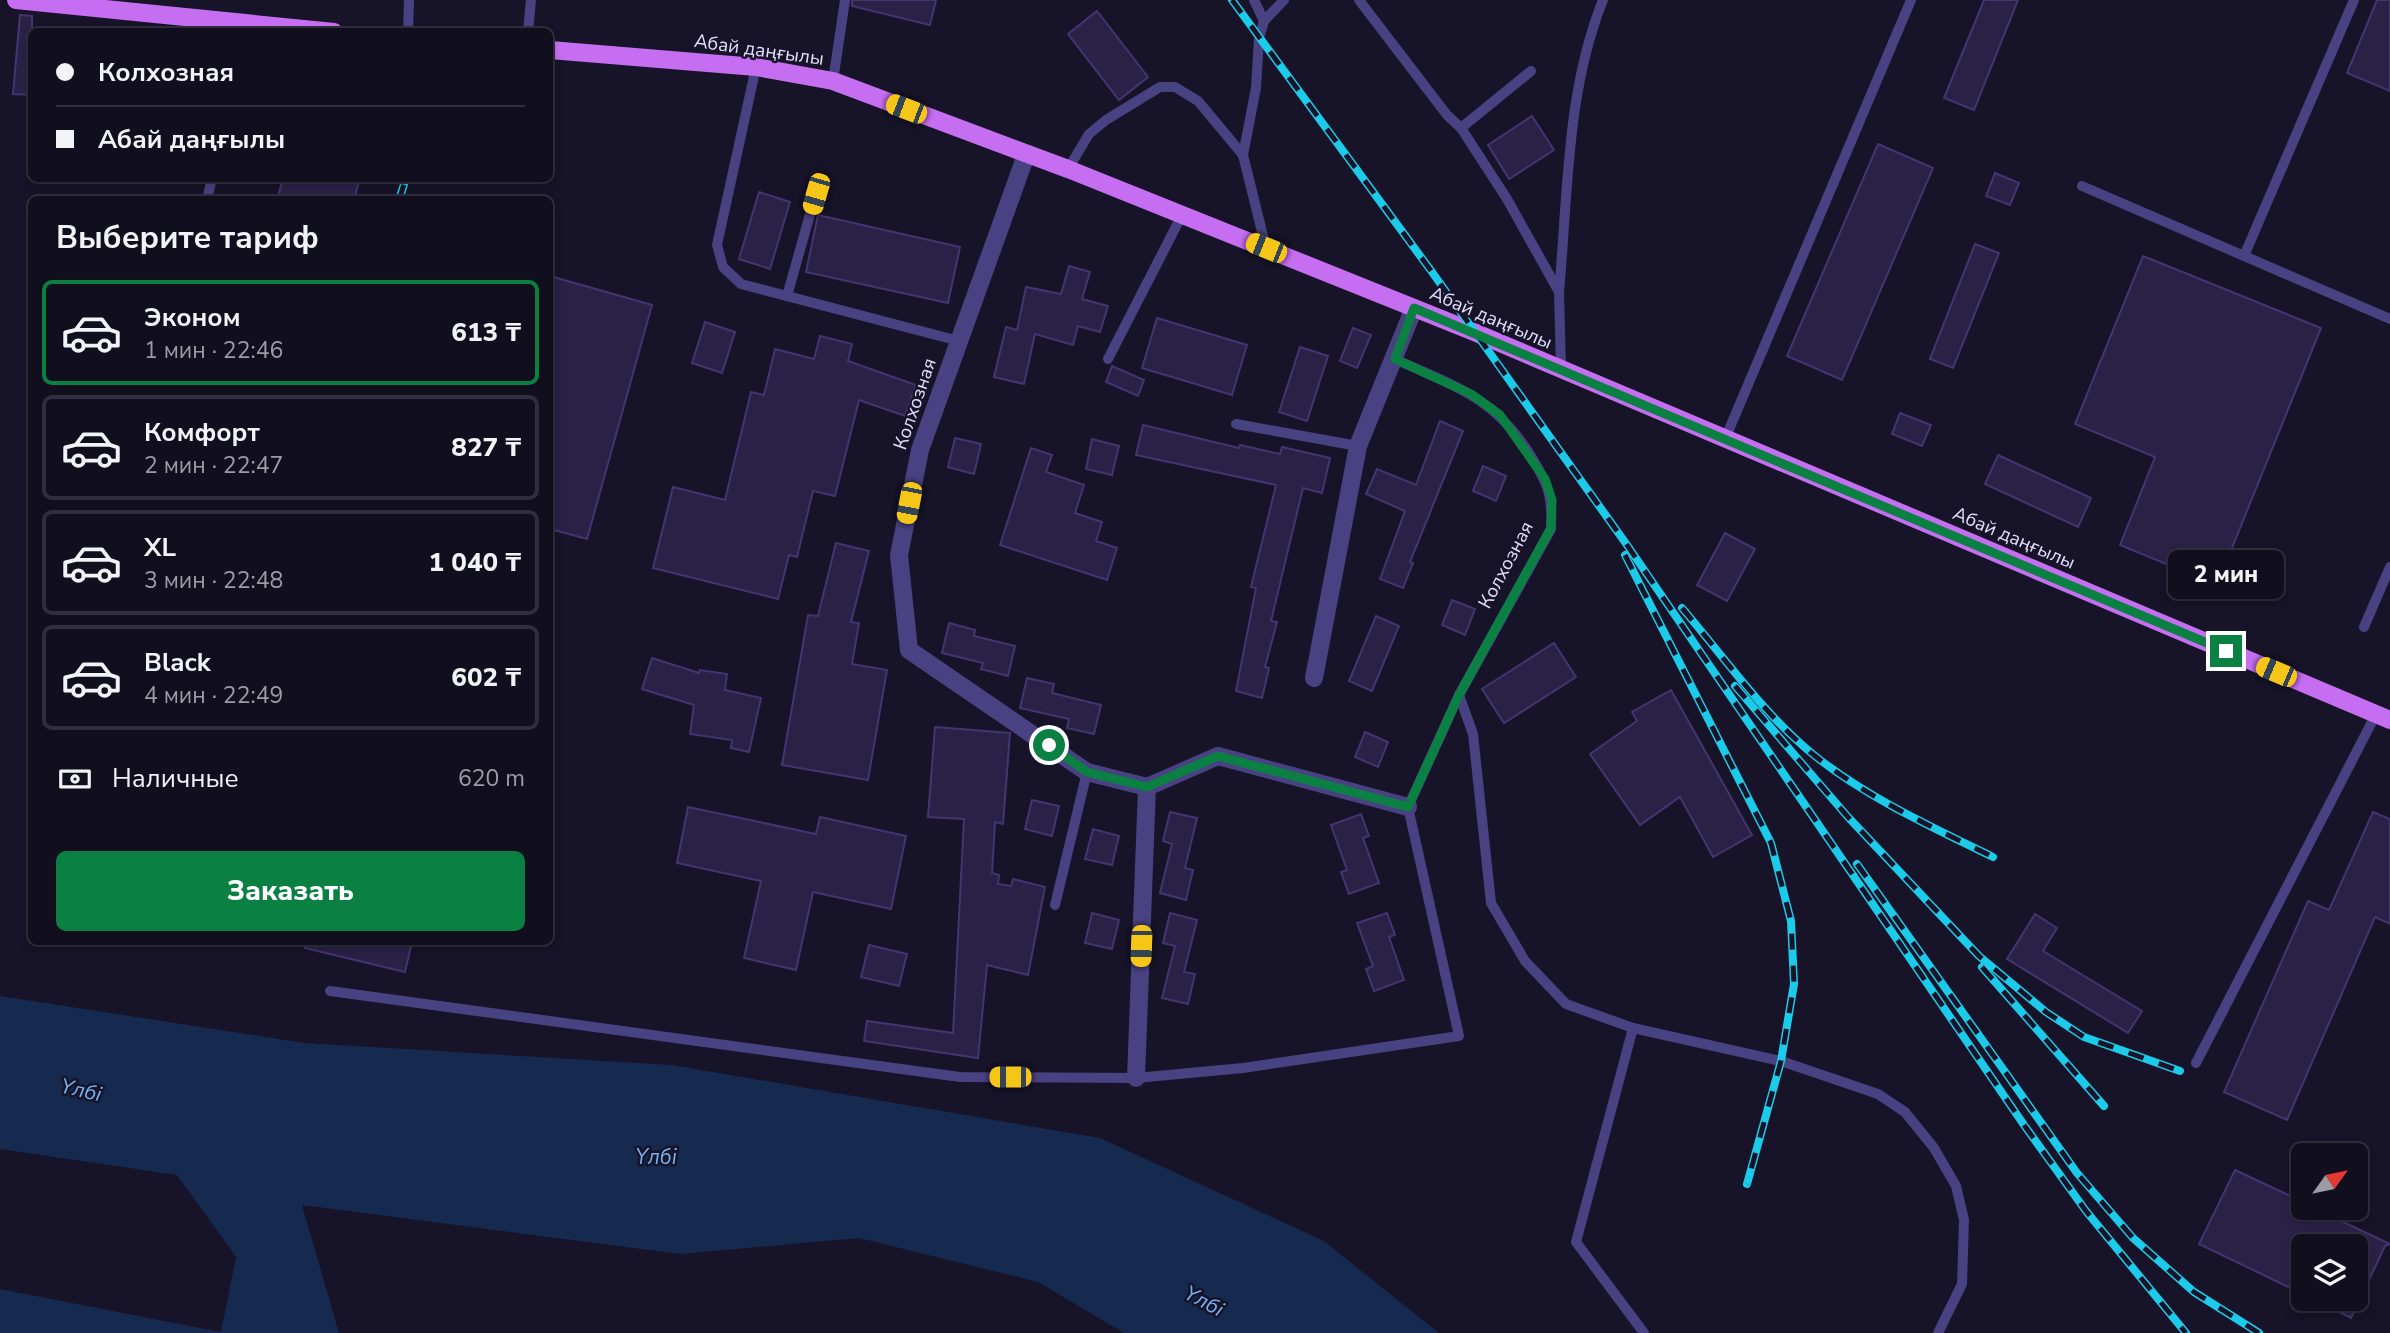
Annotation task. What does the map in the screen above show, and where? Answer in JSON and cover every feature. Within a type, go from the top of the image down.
[{"type":"main road","points":[[16,0],[249,28]]},
{"type":"main road","name":"Абай даңғылы","points":[[553,50],[756,67],[833,81],[1068,169],[1414,308],[2383,717]]},
{"type":"street","name":"Колхозная","points":[[1026,155],[920,450],[899,555],[909,650],[1087,772],[1147,787]]},
{"type":"street","points":[[1314,678],[1358,446],[1414,308]]},
{"type":"street","points":[[1136,1078],[1147,787],[1218,756],[1408,807]]},
{"type":"lane","points":[[408,28],[409,0]]},
{"type":"lane","points":[[528,28],[531,0]]},
{"type":"lane","points":[[833,81],[845,0]]},
{"type":"lane","points":[[1254,0],[1264,21]]},
{"type":"lane","points":[[1266,248],[1244,155],[1256,88],[1259,38],[1264,21],[1284,0]]},
{"type":"lane","points":[[1359,0],[1461,128],[1507,199],[1559,292]]},
{"type":"lane","points":[[1561,370],[1559,292],[1576,94],[1589,36],[1603,0]]},
{"type":"lane","points":[[1725,439],[1912,0]]},
{"type":"lane","points":[[2244,256],[2354,0]]},
{"type":"lane","points":[[756,67],[717,245],[723,267],[741,284],[959,341]]},
{"type":"lane","points":[[1461,128],[1531,71]]},
{"type":"lane","points":[[1068,169],[1089,134],[1160,87],[1175,87],[1198,101],[1244,155]]},
{"type":"lane","points":[[2082,186],[2390,319]]},
{"type":"lane","points":[[787,296],[816,194]]},
{"type":"lane","points":[[1108,359],[1182,215]]},
{"type":"lane","name":"Колхозная","points":[[1395,359],[1471,394],[1500,415],[1545,479],[1552,500],[1551,528],[1459,695],[1408,807]]},
{"type":"lane","points":[[1236,424],[1358,446]]},
{"type":"lane","points":[[2364,627],[2390,567]]},
{"type":"lane","points":[[1459,695],[1473,734],[1492,903],[1525,961],[1566,1004],[1633,1028],[1780,1060],[1878,1094],[1905,1112],[1934,1148],[1956,1186],[1964,1220],[1962,1284],[1938,1333]]},
{"type":"lane","points":[[2196,1063],[2383,717]]},
{"type":"lane","points":[[1055,905],[1087,772]]},
{"type":"lane","points":[[330,991],[960,1077],[1136,1078],[1243,1068],[1459,1036],[1408,807]]},
{"type":"lane","points":[[1633,1028],[1577,1242],[1644,1333]]},
{"type":"water","name":"Үлбі","points":[[0,996],[305,1043],[672,1065],[1100,1138],[1324,1241],[1439,1333],[1124,1333],[1038,1282],[859,1238],[680,1254],[302,1205],[339,1333],[0,1333],[0,1289],[221,1332],[236,1257],[177,1175],[0,1149]]},
{"type":"building","points":[[852,0],[936,0],[930,25],[852,6]]},
{"type":"building","points":[[1984,0],[2018,0],[1974,110],[1944,98]]},
{"type":"building","points":[[2377,0],[2390,0],[2390,91],[2347,73]]},
{"type":"building","points":[[1097,11],[1148,77],[1119,100],[1068,34]]},
{"type":"building","points":[[20,15],[32,16],[32,28],[28,28],[28,95],[13,94]]},
{"type":"building","points":[[1532,116],[1554,150],[1509,179],[1488,145]]},
{"type":"building","points":[[1878,144],[1933,168],[1842,380],[1787,356]]},
{"type":"building","points":[[1995,173],[2019,183],[2010,205],[1986,196]]},
{"type":"building","points":[[282,182],[359,182],[355,196],[278,196]]},
{"type":"building","points":[[759,192],[790,202],[770,269],[739,259]]},
{"type":"building","points":[[818,215],[960,247],[948,303],[806,272]]},
{"type":"building","points":[[1975,244],[1999,253],[1953,368],[1930,359]]},
{"type":"building","points":[[2143,256],[2321,328],[2217,585],[2120,545],[2155,457],[2075,424]]},
{"type":"building","points":[[1069,266],[1090,272],[1082,299],[1108,306],[1100,332],[1078,326],[1073,345],[1035,334],[1024,384],[994,377],[1006,327],[1017,330],[1026,287],[1061,294]]},
{"type":"building","points":[[553,277],[652,305],[587,539],[553,530]]},
{"type":"building","points":[[1157,318],[1247,345],[1232,395],[1142,368]]},
{"type":"building","points":[[705,322],[735,332],[722,373],[692,363]]},
{"type":"building","points":[[1353,328],[1371,335],[1357,368],[1340,361]]},
{"type":"building","points":[[820,336],[852,344],[848,361],[916,385],[905,416],[859,400],[835,496],[813,491],[797,557],[789,555],[778,599],[653,568],[673,487],[725,500],[751,392],[764,395],[775,349],[814,359]]},
{"type":"building","points":[[1300,347],[1328,356],[1307,421],[1279,412]]},
{"type":"building","points":[[1112,366],[1144,380],[1138,396],[1106,382]]},
{"type":"building","points":[[1900,413],[1931,425],[1922,446],[1892,434]]},
{"type":"building","points":[[1440,421],[1463,431],[1410,562],[1413,563],[1403,588],[1380,579],[1405,511],[1366,494],[1377,469],[1416,485]]},
{"type":"building","points":[[1143,425],[1239,448],[1240,445],[1280,454],[1282,447],[1330,458],[1322,493],[1303,488],[1271,621],[1277,622],[1265,667],[1269,668],[1262,698],[1236,691],[1256,588],[1251,587],[1276,485],[1136,455]]},
{"type":"building","points":[[955,438],[981,444],[974,474],[948,467]]},
{"type":"building","points":[[1092,439],[1119,446],[1112,475],[1086,469]]},
{"type":"building","points":[[1031,448],[1052,455],[1046,472],[1084,485],[1075,513],[1102,522],[1096,541],[1117,548],[1107,580],[1000,545]]},
{"type":"building","points":[[1998,455],[2091,498],[2078,527],[1985,484]]},
{"type":"building","points":[[1483,466],[1506,476],[1496,501],[1473,491]]},
{"type":"building","points":[[1725,533],[1755,549],[1727,601],[1697,585]]},
{"type":"building","points":[[836,543],[869,551],[851,622],[859,623],[852,664],[887,670],[868,780],[782,765],[808,615],[818,616]]},
{"type":"building","points":[[1452,600],[1475,609],[1465,635],[1442,625]]},
{"type":"building","points":[[1376,616],[1399,626],[1372,691],[1349,681]]},
{"type":"building","points":[[949,623],[975,630],[974,636],[1015,646],[1008,676],[981,669],[983,663],[942,653]]},
{"type":"building","points":[[1554,643],[1576,677],[1504,723],[1482,689]]},
{"type":"building","points":[[652,658],[699,673],[700,670],[727,674],[725,690],[761,698],[749,752],[731,748],[732,740],[690,734],[694,705],[642,689]]},
{"type":"building","points":[[1027,678],[1054,684],[1052,693],[1101,705],[1094,734],[1067,728],[1069,719],[1020,708]]},
{"type":"building","points":[[1671,690],[1752,835],[1713,857],[1680,797],[1640,825],[1590,754],[1637,721],[1632,712]]},
{"type":"building","points":[[935,727],[1010,733],[1003,824],[995,822],[992,873],[999,875],[998,884],[1011,886],[1013,879],[1045,887],[1028,975],[987,965],[978,1058],[864,1041],[867,1021],[953,1033],[964,819],[928,817]]},
{"type":"building","points":[[1365,732],[1388,742],[1378,767],[1355,757]]},
{"type":"building","points":[[1032,800],[1059,806],[1052,836],[1025,829]]},
{"type":"building","points":[[688,807],[816,834],[820,817],[906,836],[891,909],[813,892],[796,970],[744,958],[761,881],[677,863]]},
{"type":"building","points":[[1170,812],[1197,818],[1185,868],[1193,870],[1186,900],[1160,893],[1172,844],[1163,841]]},
{"type":"building","points":[[2373,812],[2390,819],[2390,924],[2375,917],[2287,1120],[2224,1092],[2308,901],[2329,910]]},
{"type":"building","points":[[1361,814],[1369,836],[1363,838],[1379,883],[1349,894],[1341,872],[1347,870],[1331,825]]},
{"type":"building","points":[[1093,829],[1119,836],[1112,865],[1085,859]]},
{"type":"building","points":[[1092,913],[1119,920],[1112,949],[1085,943]]},
{"type":"building","points":[[1170,913],[1197,920],[1184,972],[1195,974],[1188,1004],[1162,998],[1175,946],[1163,943]]},
{"type":"building","points":[[1387,913],[1395,935],[1389,937],[1404,980],[1374,991],[1366,969],[1373,966],[1357,923]]},
{"type":"building","points":[[2035,914],[2057,928],[2043,951],[2142,1011],[2128,1033],[2007,959]]},
{"type":"building","points":[[306,945],[411,945],[405,972],[305,948]]},
{"type":"building","points":[[869,945],[907,954],[899,986],[861,977]]},
{"type":"building","points":[[2235,1170],[2291,1196],[2291,1220],[2339,1220],[2390,1244],[2385,1246],[2368,1282],[2368,1234],[2291,1234],[2291,1288],[2199,1244]]},
{"type":"building","points":[[2337,1311],[2354,1311],[2351,1318]]},
{"type":"railway","points":[[1232,0],[1432,272],[1627,545],[2024,1125],[2086,1211],[2186,1333]]},
{"type":"railway","points":[[400,196],[405,182]]},
{"type":"railway","points":[[1625,555],[1771,843],[1791,921],[1794,984],[1781,1061],[1747,1184]]},
{"type":"railway","points":[[1682,608],[1762,704],[1815,756],[1879,799],[1993,857]]},
{"type":"railway","points":[[1735,686],[1848,817],[1979,956],[2046,1012],[2084,1037],[2180,1071]]},
{"type":"railway","points":[[1857,864],[2077,1173],[2133,1238],[2194,1292],[2259,1333]]},
{"type":"railway","points":[[1982,967],[2104,1106]]},
{"type":"route","points":[[1049,745],[1087,772],[1147,787],[1218,756],[1408,807],[1459,695],[1551,528],[1552,500],[1545,479],[1500,415],[1471,394],[1395,359],[1414,308],[2226,651]]}]
